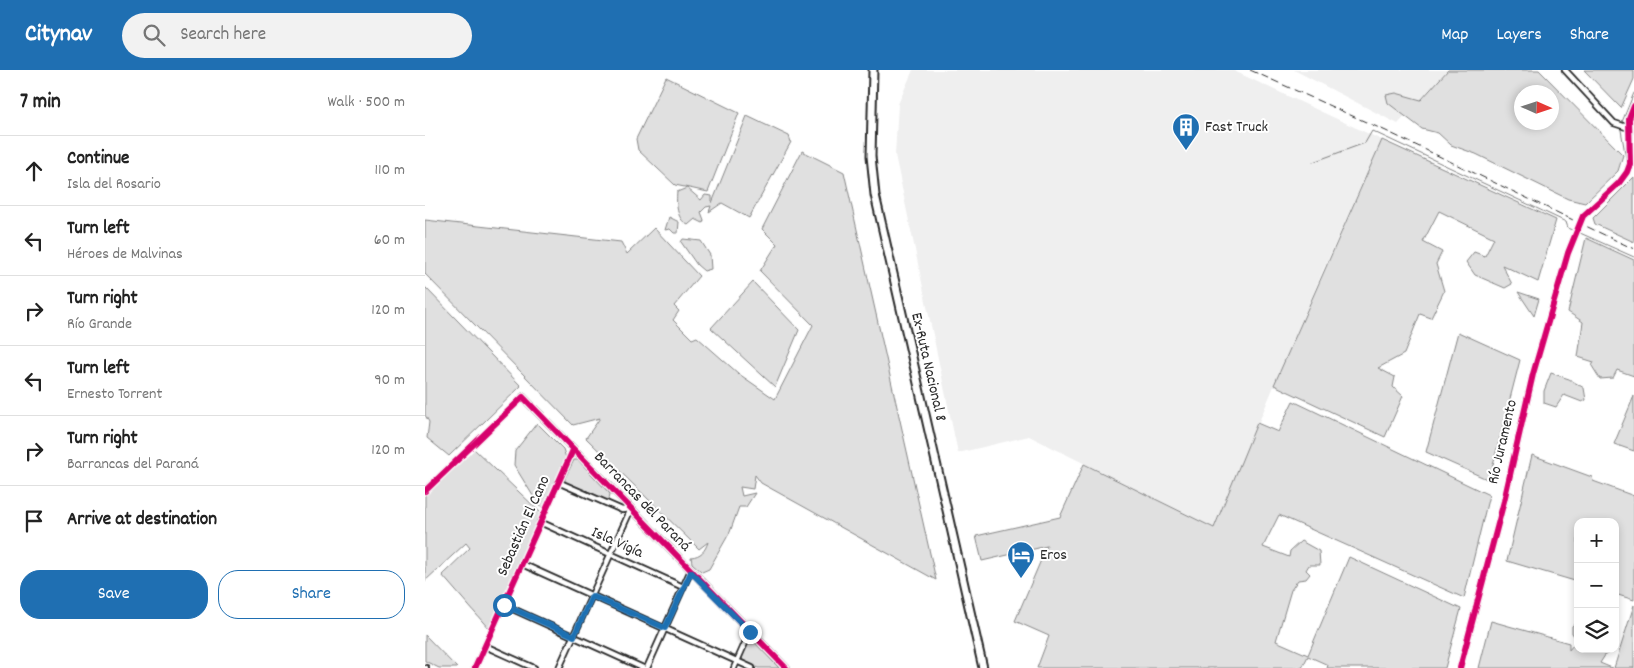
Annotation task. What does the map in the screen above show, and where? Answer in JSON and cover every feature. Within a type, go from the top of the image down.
[{"type":"main road","name":"Ex-Ruta Nacional 8","points":[[873,70],[871,156],[875,195],[983,668]]},
{"type":"street","points":[[1565,70],[1614,123],[1629,128]]},
{"type":"street","name":"Río Juramento","points":[[1460,668],[1533,374],[1568,253],[1583,216],[1619,183],[1627,172],[1630,164],[1629,119],[1634,106]]},
{"type":"street","points":[[425,490],[523,397]]},
{"type":"street","name":"Barrancas del Paraná","points":[[523,397],[786,668]]},
{"type":"street","name":"Sebastián El Cano","points":[[475,668],[573,450]]},
{"type":"street","points":[[558,482],[622,510],[631,509]]},
{"type":"street","points":[[559,668],[631,509]]},
{"type":"street","name":"Isla Vigía","points":[[540,522],[683,587]]},
{"type":"street","points":[[522,564],[752,668]]},
{"type":"street","points":[[647,668],[691,572]]},
{"type":"street","points":[[504,605],[643,668]]},
{"type":"street","points":[[734,668],[750,632]]},
{"type":"street","points":[[485,646],[534,668]]},
{"type":"shaded area","points":[[913,70],[1232,70],[1382,140],[1324,268],[1214,528],[1029,436],[958,453],[895,155],[898,104]]},
{"type":"shaded area","points":[[1294,70],[1448,70],[1398,124]]},
{"type":"shaded area","points":[[1448,70],[1539,70],[1554,85],[1514,85],[1514,130],[1559,130],[1559,90],[1623,155],[1618,171],[1585,203],[1568,199],[1476,154],[1451,145],[1438,133],[1422,129],[1388,103],[1386,95],[1396,93],[1421,100]]},
{"type":"shaded area","points":[[1584,70],[1634,70],[1634,79],[1621,108]]},
{"type":"shaded area","points":[[666,77],[739,113],[708,192],[675,185],[638,150],[636,139]]},
{"type":"shaded area","points":[[747,116],[789,136],[791,142],[749,218],[722,203],[709,212],[711,206],[706,207],[701,212],[704,220],[703,223],[695,219],[688,225],[679,215],[677,192],[687,188],[701,200],[705,195],[712,196],[712,203]]},
{"type":"shaded area","points":[[1382,140],[1556,220],[1538,282],[1502,265],[1512,284],[1505,288],[1475,275],[1466,262],[1474,252],[1485,256],[1494,238],[1439,211],[1423,242],[1442,252],[1436,264],[1444,291],[1431,318],[1420,314],[1404,354],[1378,368],[1395,377],[1393,387],[1403,396],[1385,437],[1274,385]]},
{"type":"shaded area","points":[[802,151],[844,172],[936,580],[761,483],[755,475],[753,489],[740,487],[742,496],[755,493],[746,507],[739,507],[730,532],[709,569],[702,572],[692,563],[691,557],[697,556],[702,552],[708,542],[699,549],[586,438],[600,418],[573,425],[425,274],[425,220],[621,242],[627,254],[654,228],[699,276],[674,306],[679,311],[673,320],[692,339],[697,337],[739,374],[775,399],[813,325],[760,271],[777,244],[762,229]]},
{"type":"shaded area","points":[[1634,177],[1634,242],[1595,224],[1593,218]]},
{"type":"shaded area","points":[[669,217],[679,222],[678,233],[674,233],[670,229],[665,230]]},
{"type":"shaded area","points":[[1586,238],[1634,260],[1634,376],[1617,370],[1613,378],[1600,379],[1592,366],[1594,362],[1578,357],[1583,322],[1568,312]]},
{"type":"shaded area","points":[[683,239],[701,241],[710,255],[711,269],[704,271],[697,265],[681,242]]},
{"type":"shaded area","points":[[753,282],[799,330],[775,387],[711,328]]},
{"type":"shaded area","points":[[425,287],[521,386],[449,456],[427,438],[429,422],[425,415]]},
{"type":"shaded area","points":[[1518,292],[1539,299],[1534,316]]},
{"type":"shaded area","points":[[1458,332],[1520,360],[1489,480],[1426,452]]},
{"type":"shaded area","points":[[1551,373],[1569,379],[1584,388],[1586,400],[1582,402],[1564,395],[1556,407],[1544,403],[1544,391]]},
{"type":"shaded area","points":[[1634,396],[1634,451],[1614,444]]},
{"type":"shaded area","points":[[1293,401],[1489,495],[1464,598],[1279,515],[1263,547],[1289,557],[1290,551],[1301,541],[1319,551],[1320,565],[1309,565],[1306,570],[1310,574],[1306,579],[1298,580],[1291,590],[1276,641],[1308,655],[1349,557],[1461,609],[1445,668],[1327,668],[1328,665],[1308,656],[1302,668],[1037,668],[1049,636],[1015,621],[1047,546],[982,561],[976,536],[1060,517],[1084,464],[1214,528],[1257,423],[1278,432]]},
{"type":"shaded area","points":[[537,423],[563,449],[566,458],[544,508],[538,504],[514,465],[515,451]]},
{"type":"shaded area","points":[[473,448],[541,513],[489,629],[442,575],[470,548],[466,543],[425,581],[425,496]]},
{"type":"shaded area","points":[[1532,455],[1592,477],[1593,481],[1634,496],[1634,600],[1619,595],[1619,518],[1574,518],[1574,581],[1507,561]]},
{"type":"shaded area","points":[[574,460],[578,460],[610,494],[609,499],[605,500],[565,482],[565,478]]},
{"type":"shaded area","points":[[1634,605],[1634,668],[1614,668]]},
{"type":"shaded area","points":[[1491,621],[1569,643],[1569,650],[1574,644],[1574,653],[1606,653],[1600,663],[1612,668],[1479,668]]},
{"type":"shaded area","points":[[1574,624],[1574,636],[1572,633],[1572,626]]},
{"type":"shaded area","points":[[425,635],[457,668],[439,668],[425,661]]},
{"type":"shaded area","points":[[753,641],[779,668],[758,668],[743,661],[742,657],[748,643]]},
{"type":"waterway","points":[[1622,122],[1634,93]]},
{"type":"waterway","points":[[1621,130],[1626,159]]},
{"type":"waterway","points":[[1313,162],[1365,143],[1372,131],[1566,222],[1568,228],[1573,230]]},
{"type":"waterway","points":[[1580,233],[1634,257]]},
{"type":"waterway","points":[[574,445],[601,474]]},
{"type":"waterway","points":[[651,525],[790,668]]},
{"type":"railway","points":[[1250,70],[1386,131],[1634,249]]},
{"type":"cycle path","points":[[1460,668],[1504,501],[1533,374],[1568,253],[1583,216],[1619,183],[1627,172],[1630,164],[1629,119],[1634,106]]},
{"type":"cycle path","points":[[425,491],[523,397],[786,668]]},
{"type":"cycle path","points":[[475,668],[573,450]]},
{"type":"place","name":"Fast Truck","points":[[1186,151]]},
{"type":"place","name":"Eros","points":[[1021,579]]},
{"type":"route","points":[[504,605],[574,636],[592,596],[665,628],[691,572],[750,632]]}]
